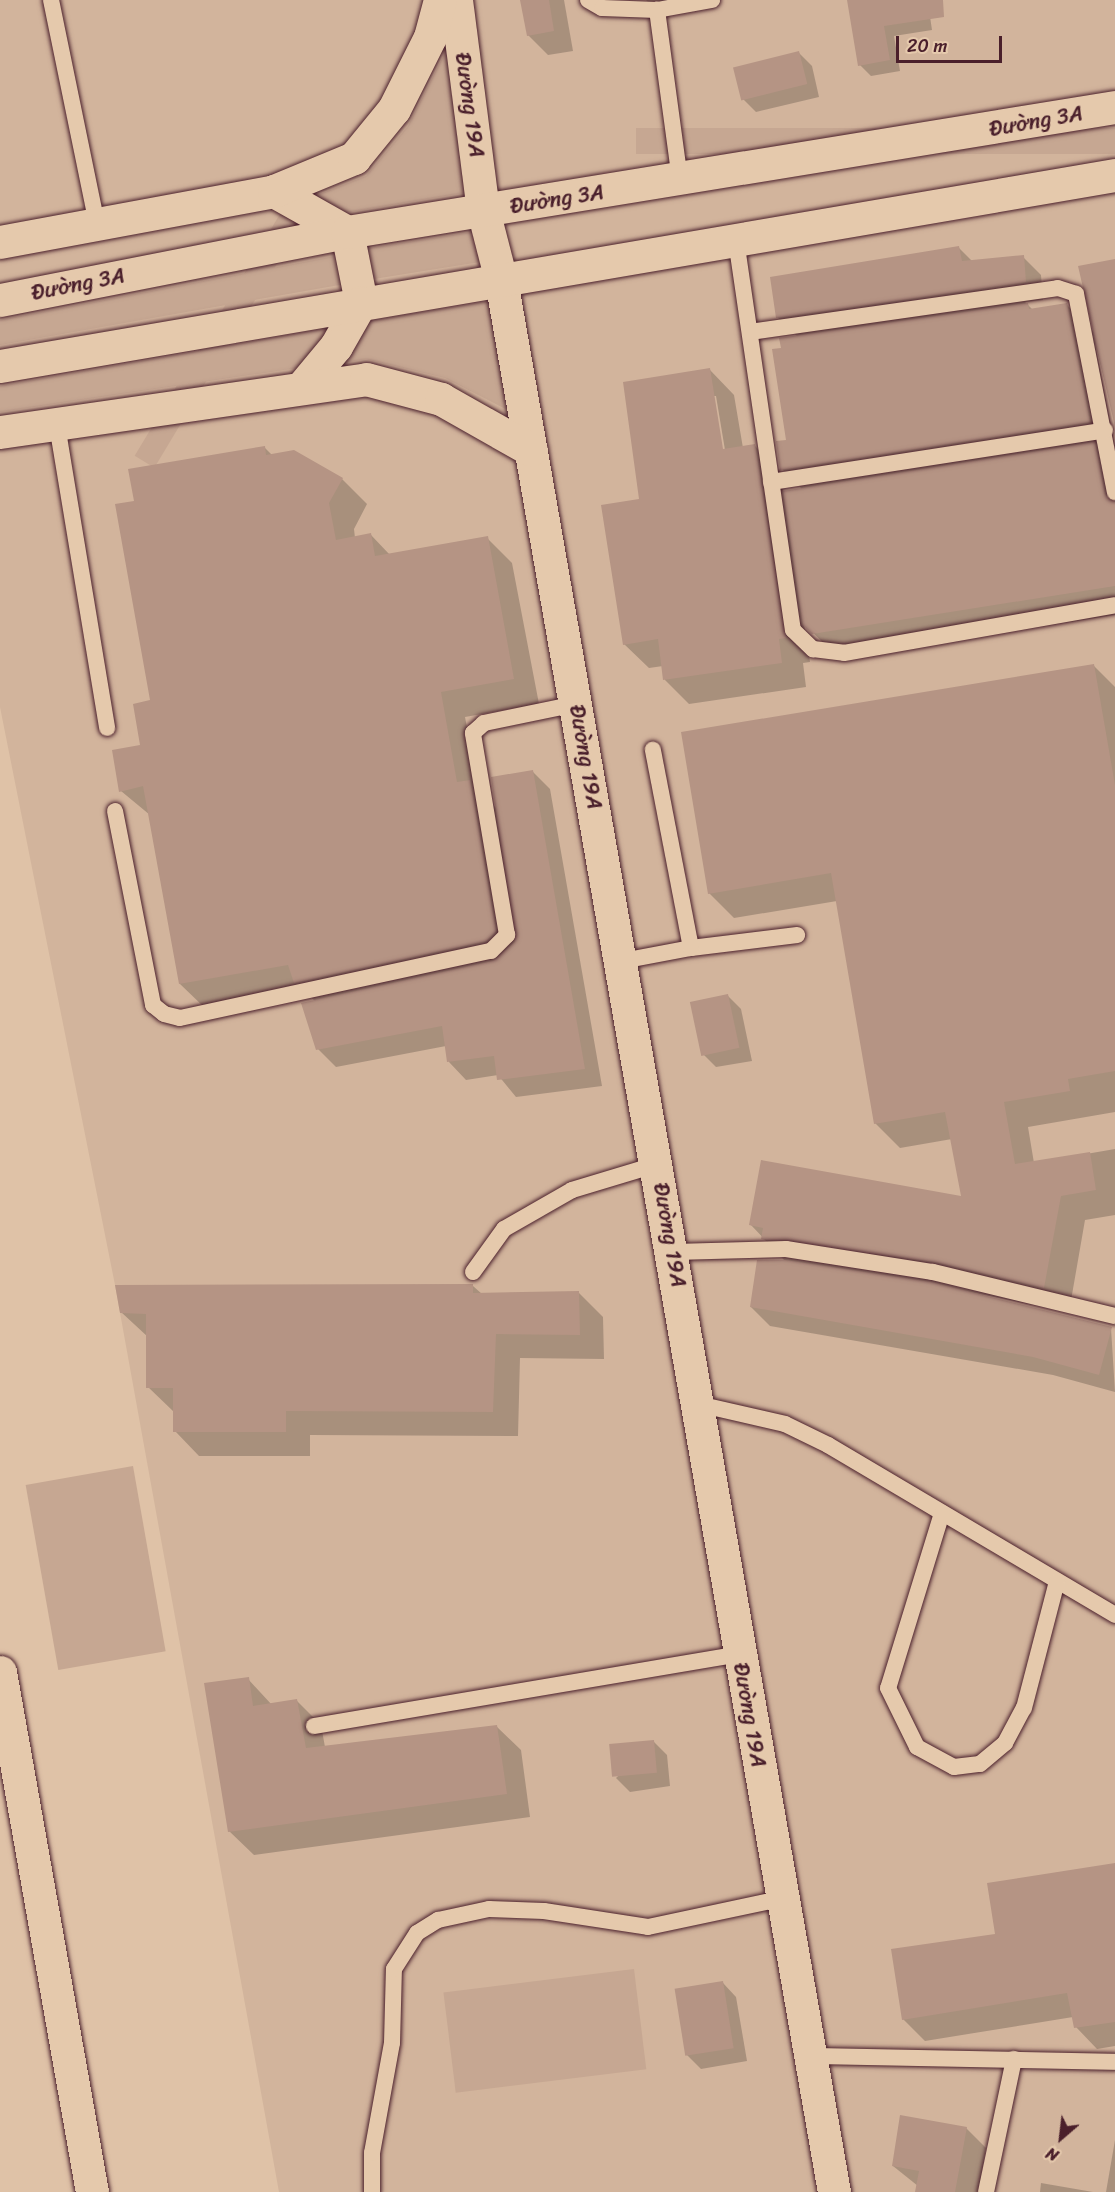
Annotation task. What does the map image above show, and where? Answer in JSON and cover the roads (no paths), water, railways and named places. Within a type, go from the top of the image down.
[{"type":"street","points":[[0,242],[274,191],[354,158],[394,109],[430,38],[440,0]]},
{"type":"street","name":"Đường 19A","points":[[456,0],[483,210],[501,280],[674,1252],[740,1654],[834,2192]]},
{"type":"street","name":"Đường 3A","points":[[0,300],[347,232],[680,180],[1115,107]]},
{"type":"street","points":[[0,366],[361,302],[1115,175]]},
{"type":"street","points":[[274,191],[347,232],[361,302],[336,346],[302,387]]},
{"type":"street","points":[[0,432],[366,379],[441,399],[531,450]]},
{"type":"street","points":[[0,1672],[92,2192]]},
{"type":"lane","points":[[51,0],[97,225]]},
{"type":"lane","points":[[588,0],[602,8],[657,10],[712,0]]},
{"type":"lane","points":[[657,10],[680,180]]},
{"type":"lane","points":[[736,240],[793,630],[813,650],[844,653],[1115,605]]},
{"type":"lane","points":[[750,332],[1058,288],[1076,294],[1105,430],[1115,492]]},
{"type":"lane","points":[[57,425],[107,728]]},
{"type":"lane","points":[[771,482],[1105,430]]},
{"type":"lane","points":[[115,811],[153,1005],[164,1014],[180,1018],[491,951],[507,935],[473,733],[483,723],[576,704]]},
{"type":"lane","points":[[652,750],[691,948]]},
{"type":"lane","points":[[622,961],[691,948],[797,935]]},
{"type":"lane","points":[[473,1272],[504,1229],[573,1190],[658,1164]]},
{"type":"lane","points":[[674,1252],[786,1250],[933,1272],[1115,1316]]},
{"type":"lane","points":[[698,1404],[785,1424],[942,1512],[1115,1615]]},
{"type":"lane","points":[[942,1512],[888,1688],[917,1747],[954,1767],[981,1764],[1005,1743],[1024,1708],[1057,1581]]},
{"type":"lane","points":[[314,1726],[740,1654]]},
{"type":"lane","points":[[372,2192],[372,2153],[392,2043],[394,1969],[417,1933],[438,1920],[489,1909],[544,1911],[648,1927],[784,1898]]},
{"type":"lane","points":[[811,2056],[1115,2062]]},
{"type":"lane","points":[[986,2192],[1014,2059]]}]
